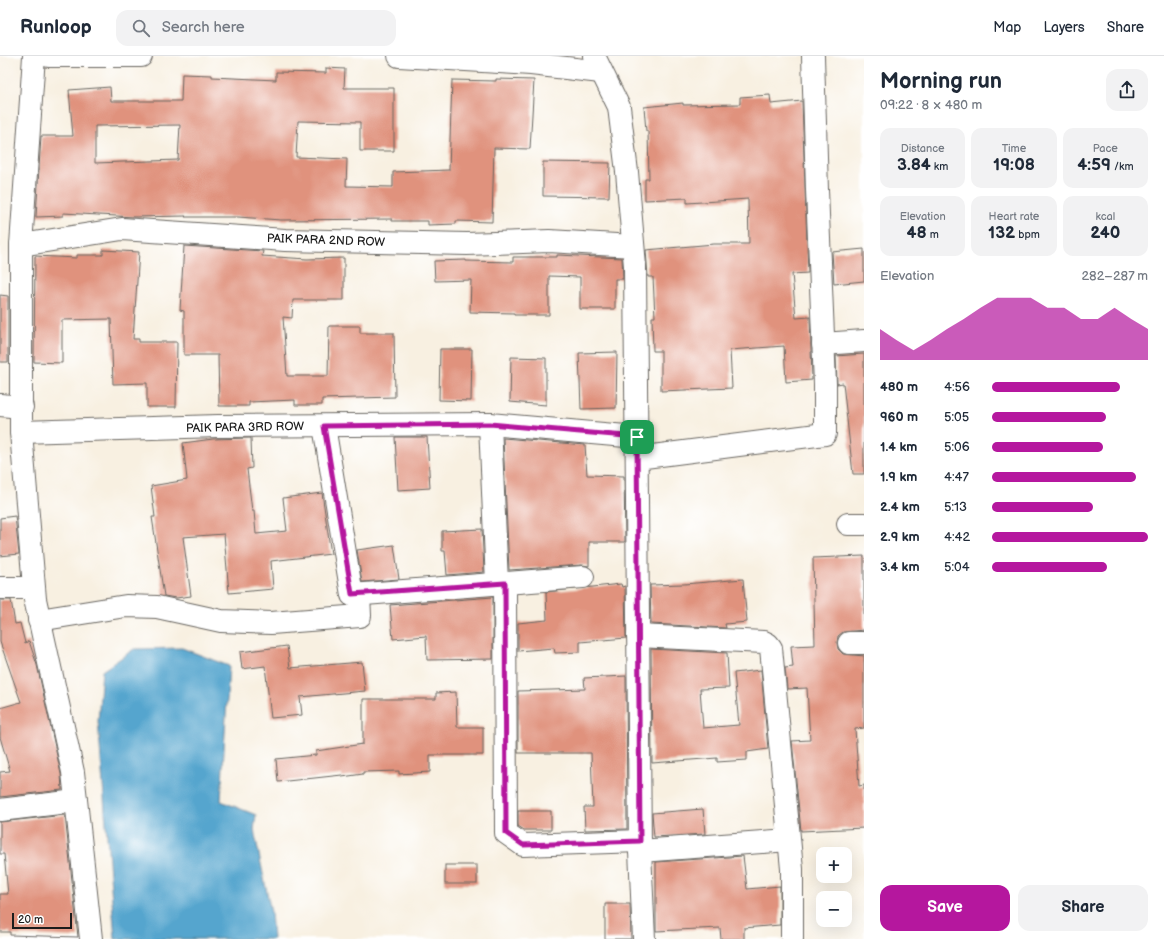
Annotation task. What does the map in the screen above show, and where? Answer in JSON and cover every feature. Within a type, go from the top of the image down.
[{"type":"street","points":[[34,56],[21,245],[21,432],[33,588],[73,772],[91,939]]},
{"type":"street","points":[[49,56],[141,56]]},
{"type":"street","points":[[399,56],[531,64],[598,64],[620,107],[633,246],[637,448],[640,846],[644,939]]},
{"type":"street","points":[[814,56],[823,344],[864,341]]},
{"type":"street","name":"PAIK PARA 2ND ROW","points":[[21,245],[122,230],[285,240],[467,244],[548,241],[633,246]]},
{"type":"street","name":"PAIK PARA 3RD ROW","points":[[21,432],[218,426],[490,424],[637,448],[825,434],[823,344]]},
{"type":"street","points":[[0,405],[22,407]]},
{"type":"street","points":[[490,424],[501,583],[506,833],[523,845],[640,846],[789,840]]},
{"type":"street","points":[[324,426],[352,594],[583,577]]},
{"type":"street","points":[[0,588],[33,588]]},
{"type":"street","points":[[39,620],[126,606],[157,607],[221,621],[271,623],[360,616],[359,594]]},
{"type":"street","points":[[638,636],[764,642],[771,648],[792,869],[792,939]]},
{"type":"street","points":[[0,810],[76,800]]},
{"type":"water","points":[[182,648],[229,666],[221,801],[256,815],[254,830],[271,912],[273,939],[115,939],[98,721],[102,671],[134,649]]},
{"type":"building","points":[[326,68],[345,69],[344,88],[394,88],[394,151],[360,151],[360,122],[298,121],[296,157],[347,159],[346,186],[393,187],[393,172],[449,170],[452,80],[534,80],[530,149],[494,148],[492,222],[456,221],[456,224],[428,225],[428,221],[392,221],[392,219],[281,220],[238,217],[134,217],[63,213],[63,216],[36,217],[41,136],[73,136],[69,90],[110,87],[111,101],[181,101],[182,74],[276,80],[276,72],[326,73]],"holes":[[[180,125],[178,160],[95,163],[95,126]]]},
{"type":"building","points":[[770,95],[771,104],[802,101],[808,273],[792,274],[796,318],[810,317],[812,380],[786,382],[784,346],[730,350],[732,388],[661,391],[661,351],[653,351],[652,317],[655,317],[653,277],[648,277],[646,250],[714,244],[749,244],[748,199],[687,203],[687,198],[645,200],[645,179],[649,179],[648,131],[646,131],[644,107],[683,103],[683,105],[740,104],[740,97]]},
{"type":"building","points":[[543,162],[610,163],[609,197],[543,196]]},
{"type":"building","points":[[184,246],[263,251],[262,256],[307,259],[344,258],[344,300],[293,300],[292,318],[283,317],[287,376],[328,376],[329,326],[360,326],[360,333],[394,333],[395,397],[322,399],[322,405],[295,405],[295,400],[249,402],[249,406],[219,406],[218,355],[184,355],[184,311],[180,310]]},
{"type":"building","points":[[864,249],[864,281],[834,284],[832,252]]},
{"type":"building","points":[[103,250],[139,252],[133,339],[139,339],[139,342],[177,342],[176,407],[147,407],[147,383],[113,384],[111,319],[62,320],[62,363],[34,362],[35,256],[77,258],[77,255],[103,255]]},
{"type":"building","points":[[557,255],[622,258],[623,279],[615,279],[615,309],[580,309],[580,277],[549,276],[549,315],[514,315],[514,313],[470,312],[471,280],[435,281],[434,261],[466,260],[513,262],[513,257],[557,257]]},
{"type":"building","points":[[0,295],[8,296],[8,362],[0,362]]},
{"type":"building","points":[[440,349],[472,349],[471,401],[439,400]]},
{"type":"building","points":[[617,352],[616,408],[581,409],[579,353]]},
{"type":"building","points":[[864,354],[864,474],[853,474],[843,383],[837,384],[836,356]]},
{"type":"building","points":[[511,357],[546,358],[546,405],[510,402]]},
{"type":"building","points":[[395,437],[427,437],[430,488],[398,490]]},
{"type":"building","points":[[251,438],[252,468],[247,469],[256,534],[287,531],[283,498],[322,493],[331,554],[271,561],[273,589],[229,593],[224,534],[183,537],[191,596],[176,598],[164,596],[152,517],[155,517],[151,486],[187,480],[183,443],[213,439]]},
{"type":"building","points":[[503,438],[585,445],[587,475],[624,476],[625,542],[589,542],[589,566],[582,565],[509,570]]},
{"type":"building","points":[[15,516],[19,554],[0,556],[0,518]]},
{"type":"building","points":[[482,529],[484,572],[447,575],[445,551],[442,551],[442,531]]},
{"type":"building","points":[[394,545],[399,579],[362,582],[357,550]]},
{"type":"building","points":[[864,556],[864,630],[843,632],[838,636],[837,643],[838,649],[843,654],[864,656],[864,728],[855,729],[859,786],[864,785],[864,828],[801,831],[792,741],[810,740],[807,688],[787,689],[785,668],[793,667],[791,646],[815,645],[813,558]]},
{"type":"building","points":[[743,579],[747,622],[725,624],[726,628],[651,624],[650,585]]},
{"type":"building","points":[[621,584],[622,587],[625,586],[626,638],[580,642],[580,652],[555,653],[554,648],[518,651],[518,623],[547,620],[546,592]]},
{"type":"building","points":[[493,597],[493,659],[427,660],[426,636],[393,639],[390,605]]},
{"type":"building","points":[[0,600],[11,600],[15,624],[20,623],[25,643],[29,641],[37,665],[61,774],[62,790],[0,797],[0,772],[10,771],[0,737],[0,708],[21,702],[0,642]]},
{"type":"building","points":[[287,646],[290,668],[362,662],[365,691],[300,697],[302,715],[271,718],[265,666],[242,669],[240,652]]},
{"type":"building","points":[[651,649],[727,653],[729,688],[700,689],[703,728],[739,725],[734,673],[761,670],[768,749],[747,752],[747,760],[717,762],[717,758],[652,763]]},
{"type":"building","points":[[626,676],[627,829],[585,830],[584,807],[593,807],[591,753],[518,753],[518,691],[585,689],[584,678]]},
{"type":"building","points":[[456,692],[457,727],[483,727],[483,755],[430,755],[430,772],[399,774],[399,771],[363,772],[363,774],[342,777],[342,775],[278,782],[276,759],[316,755],[316,751],[363,744],[363,699],[436,699],[436,693]]},
{"type":"building","points":[[703,809],[705,834],[654,837],[652,813]]},
{"type":"building","points":[[518,811],[551,811],[551,830],[524,830],[518,826]]},
{"type":"building","points":[[65,815],[78,937],[10,935],[10,932],[0,932],[0,894],[8,894],[4,854],[0,854],[0,822]]},
{"type":"building","points":[[743,856],[747,889],[780,886],[780,925],[744,928],[744,939],[721,939],[720,928],[656,931],[656,862]]},
{"type":"building","points":[[445,865],[477,865],[477,884],[445,884]]},
{"type":"building","points":[[605,904],[630,904],[631,939],[605,939]]},
{"type":"route","points":[[490,424],[637,437],[640,841],[523,845],[506,833],[505,583],[352,594],[324,426],[490,424]]}]
